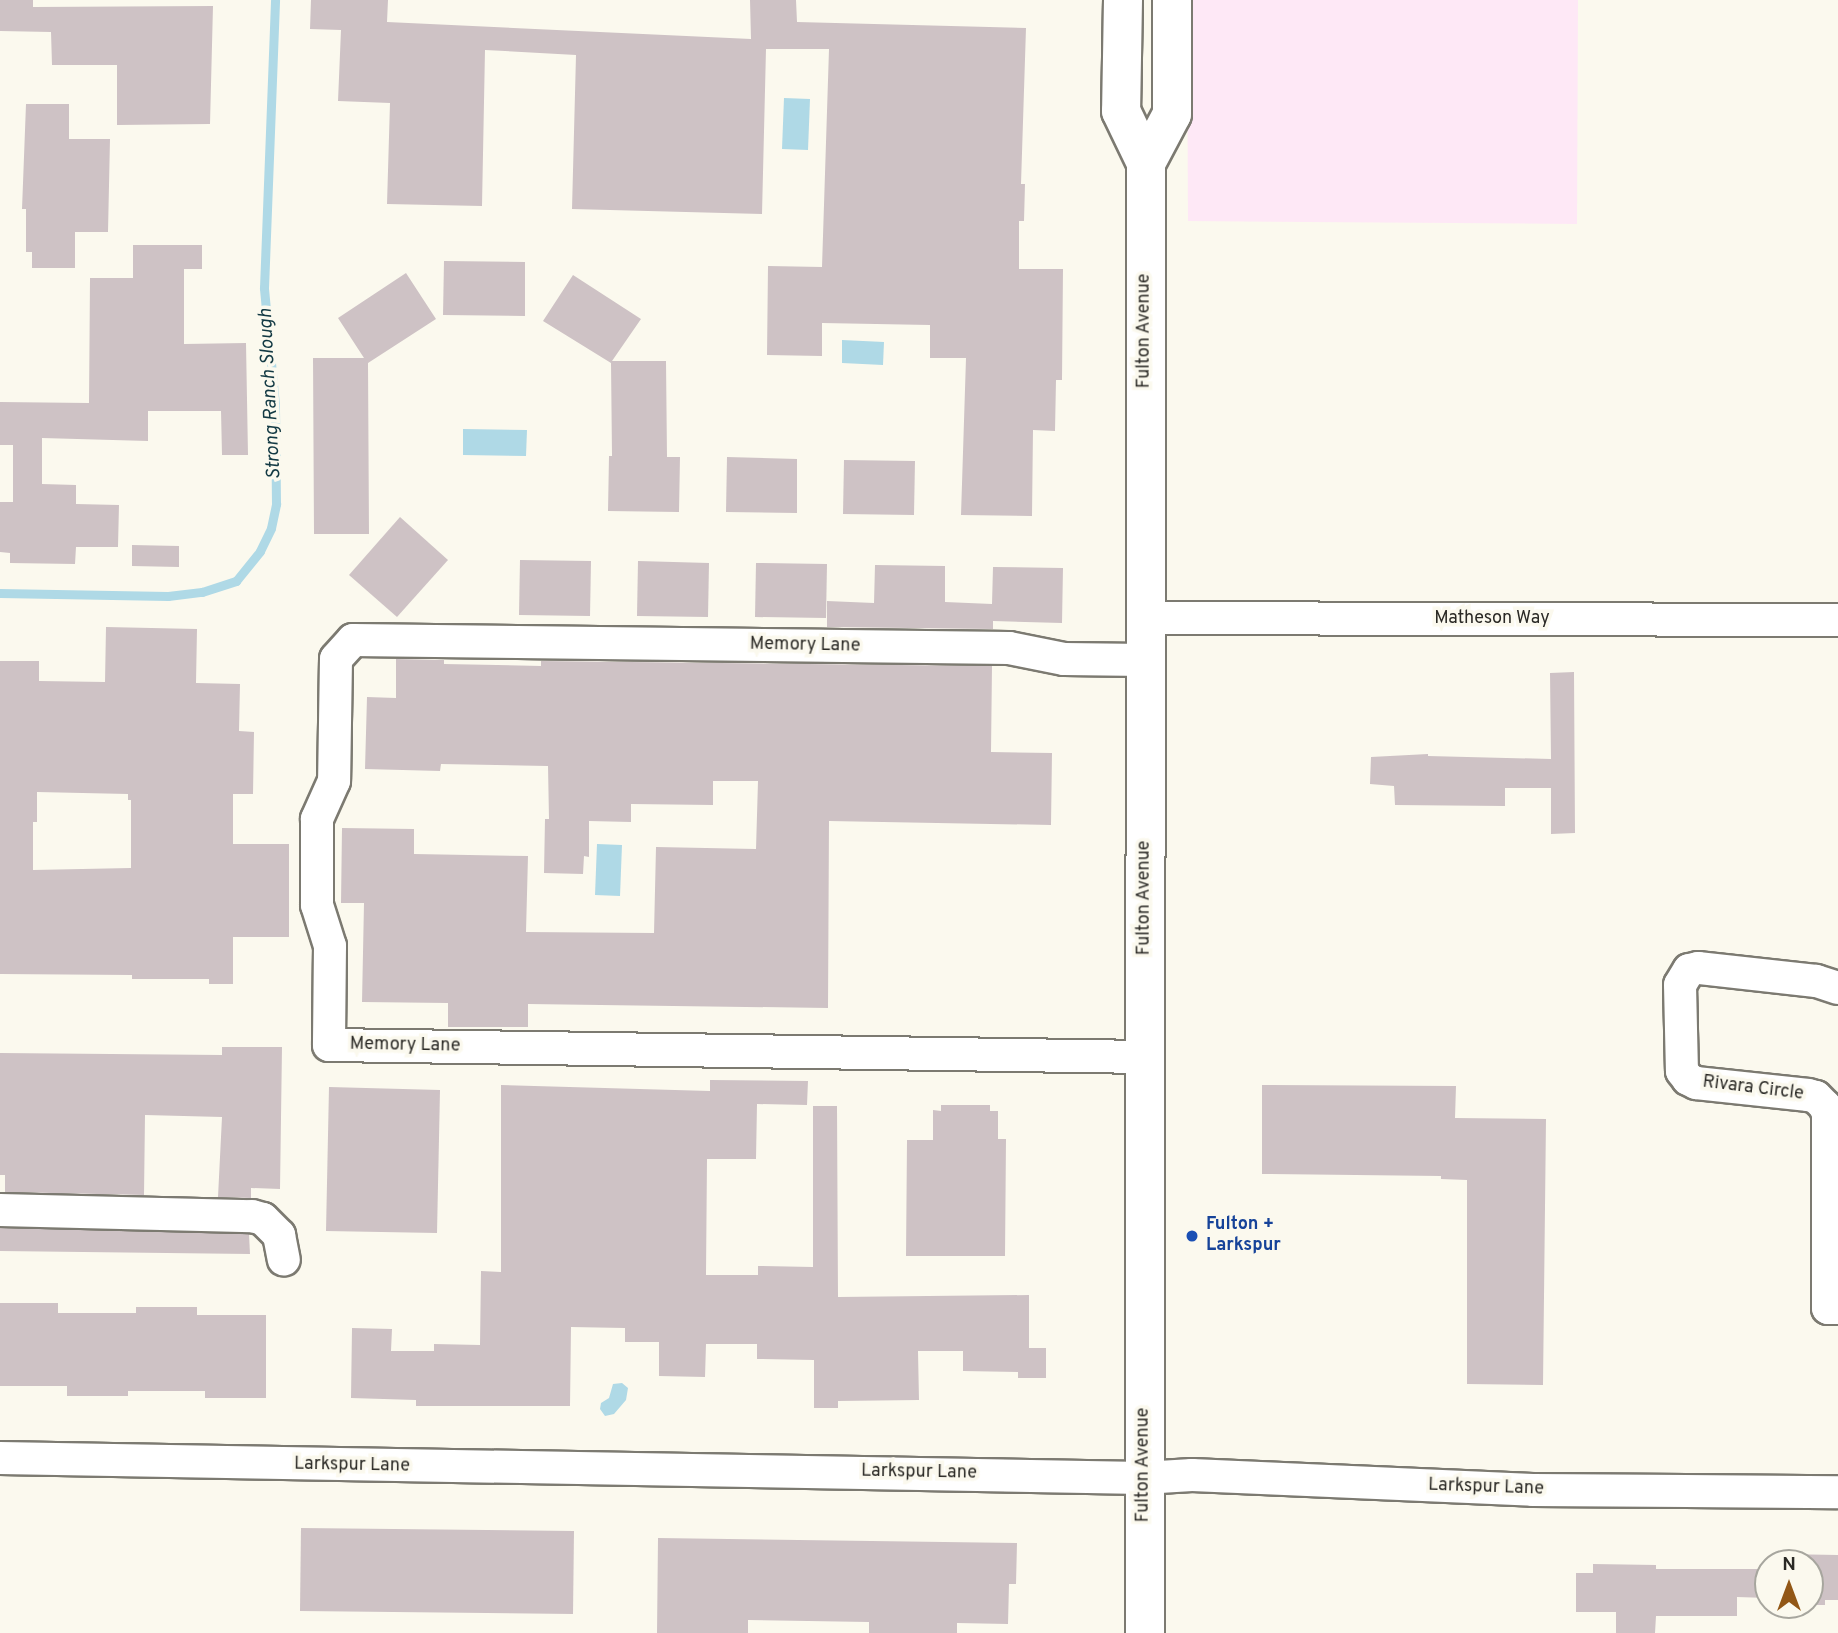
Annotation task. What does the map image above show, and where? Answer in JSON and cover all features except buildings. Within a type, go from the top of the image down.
[{"type":"main road","name":"Fulton Avenue","points":[[1123,0],[1121,111],[1146,163],[1143,1478],[1145,1633]]},
{"type":"main road","name":"Fulton Avenue","points":[[1146,163],[1172,114],[1172,0]]},
{"type":"street","name":"Matheson Way","points":[[1146,618],[1838,620]]},
{"type":"street","name":"Memory Lane","points":[[1145,660],[1064,659],[1009,648],[353,640],[336,659],[334,781],[317,819],[317,905],[330,946],[329,1045],[1146,1057]]},
{"type":"street","name":"Rivara Circle","points":[[1838,988],[1816,981],[1698,968],[1689,970],[1680,985],[1682,1071],[1688,1079],[1696,1083],[1808,1095],[1816,1097],[1829,1114],[1828,1308],[1838,1308]]},
{"type":"street","points":[[0,1210],[251,1216],[263,1219],[279,1235],[284,1260]]},
{"type":"street","name":"Larkspur Lane","points":[[0,1458],[1143,1478],[1192,1475],[1533,1490],[1838,1492]]},
{"type":"shaded area","points":[[1187,0],[1578,0],[1577,224],[1188,221]]},
{"type":"water","points":[[784,98],[810,99],[808,150],[782,149]]},
{"type":"water","points":[[842,340],[884,342],[883,365],[842,363]]},
{"type":"water","points":[[463,429],[527,430],[526,456],[463,455]]},
{"type":"water","points":[[597,844],[622,845],[620,896],[595,895]]},
{"type":"water","points":[[622,1383],[628,1388],[626,1400],[614,1414],[605,1416],[600,1409],[601,1403],[609,1398],[613,1384]]},
{"type":"waterway","name":"Strong Ranch Slough","points":[[0,593],[168,596],[202,592],[236,581],[260,551],[271,528],[276,504],[275,405],[264,288],[275,0]]},
{"type":"place","name":"Fulton + Larkspur","points":[[1192,1236]]}]
